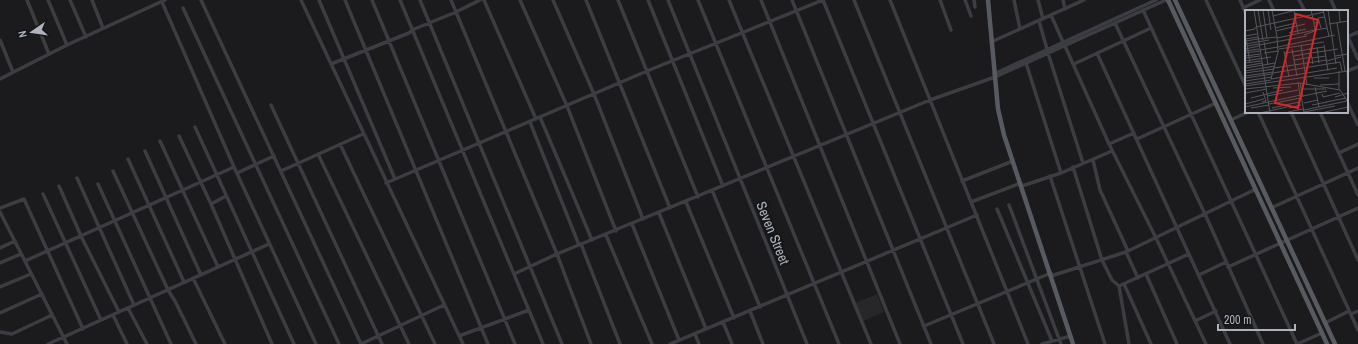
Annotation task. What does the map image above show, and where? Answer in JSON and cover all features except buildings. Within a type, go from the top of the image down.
[{"type":"main road","points":[[988,0],[993,76],[1003,128],[1073,344]]},
{"type":"main road","points":[[1167,0],[1327,344]]},
{"type":"main road","points":[[1175,0],[1335,344]]},
{"type":"street","points":[[27,0],[49,54]]},
{"type":"street","points":[[48,0],[67,45]]},
{"type":"street","points":[[70,0],[86,37]]},
{"type":"street","points":[[92,0],[103,28]]},
{"type":"street","points":[[201,0],[361,344],[444,305]]},
{"type":"street","points":[[301,0],[462,344]]},
{"type":"street","points":[[319,0],[395,179]]},
{"type":"street","points":[[346,0],[488,344]]},
{"type":"street","points":[[372,0],[514,344]]},
{"type":"street","points":[[400,0],[543,344]]},
{"type":"street","points":[[420,0],[562,344]]},
{"type":"street","points":[[451,0],[557,254],[591,344]]},
{"type":"street","points":[[330,64],[409,34],[412,30],[456,12],[480,0]]},
{"type":"street","points":[[484,0],[592,240]]},
{"type":"street","points":[[520,0],[567,106],[616,231]]},
{"type":"street","points":[[553,0],[594,94],[644,219]]},
{"type":"street","points":[[586,0],[670,208]]},
{"type":"street","points":[[618,0],[698,196]]},
{"type":"street","points":[[648,0],[723,186]]},
{"type":"street","name":"Seven Street","points":[[668,0],[739,179],[807,344]]},
{"type":"street","points":[[698,0],[839,344]]},
{"type":"street","points":[[730,0],[871,344]]},
{"type":"street","points":[[761,0],[900,344]]},
{"type":"street","points":[[792,0],[931,344]]},
{"type":"street","points":[[386,183],[620,83],[690,56],[823,0],[963,344]]},
{"type":"street","points":[[854,0],[994,344]]},
{"type":"street","points":[[890,0],[1028,344]]},
{"type":"street","points":[[940,0],[951,30]]},
{"type":"street","points":[[964,0],[971,16]]},
{"type":"street","points":[[974,0],[975,7]]},
{"type":"street","points":[[1014,0],[1020,29]]},
{"type":"street","points":[[1038,0],[1048,51],[1083,164]]},
{"type":"street","points":[[1063,0],[1065,9]]},
{"type":"street","points":[[991,42],[1084,0]]},
{"type":"street","points":[[514,274],[557,254],[686,202],[819,145],[1026,63],[1063,42],[1156,0]]},
{"type":"street","points":[[993,76],[1048,51],[1065,46],[1167,0]]},
{"type":"street","points":[[1206,0],[1245,85]]},
{"type":"street","points":[[1240,0],[1245,12]]},
{"type":"street","points":[[1243,8],[1260,0]]},
{"type":"street","points":[[1269,0],[1274,10]]},
{"type":"street","points":[[1299,0],[1304,10]]},
{"type":"street","points":[[1331,0],[1336,10]]},
{"type":"street","points":[[0,79],[67,45],[163,1],[234,167],[316,344]]},
{"type":"street","points":[[183,8],[339,344]]},
{"type":"street","points":[[1143,10],[1297,344],[1322,333]]},
{"type":"street","points":[[1051,15],[1063,42]]},
{"type":"street","points":[[1115,23],[1205,214],[1263,344]]},
{"type":"street","points":[[1074,64],[1151,28]]},
{"type":"street","points":[[1348,36],[1358,32]]},
{"type":"street","points":[[1348,38],[1356,50],[1358,59]]},
{"type":"street","points":[[0,40],[13,72]]},
{"type":"street","points":[[1065,46],[1112,151],[1156,238],[1206,344]]},
{"type":"street","points":[[1096,53],[1137,139],[1230,344]]},
{"type":"street","points":[[1026,63],[1061,173]]},
{"type":"street","points":[[1348,71],[1358,67]]},
{"type":"street","points":[[1137,139],[1216,103]]},
{"type":"street","points":[[1348,104],[1358,125]]},
{"type":"street","points":[[271,106],[382,344]]},
{"type":"street","points":[[1231,120],[1246,113]]},
{"type":"street","points":[[1258,113],[1358,330]]},
{"type":"street","points":[[1291,113],[1358,260]]},
{"type":"street","points":[[1320,113],[1358,195]]},
{"type":"street","points":[[530,122],[620,344]]},
{"type":"street","points":[[195,127],[294,344]]},
{"type":"street","points":[[1109,144],[1134,133]]},
{"type":"street","points":[[280,171],[363,134]]},
{"type":"street","points":[[179,136],[211,204],[272,344]]},
{"type":"street","points":[[160,141],[218,267]]},
{"type":"street","points":[[340,144],[435,344]]},
{"type":"street","points":[[1339,153],[1358,144]]},
{"type":"street","points":[[145,151],[200,275]]},
{"type":"street","points":[[971,202],[1021,184],[1061,173],[1112,151]]},
{"type":"street","points":[[318,154],[409,344]]},
{"type":"street","points":[[237,173],[274,156]]},
{"type":"street","points":[[128,158],[184,282]]},
{"type":"street","points":[[1093,160],[1100,190],[1138,278]]},
{"type":"street","points":[[962,181],[1013,161]]},
{"type":"street","points":[[25,261],[234,167]]},
{"type":"street","points":[[1073,167],[1102,260],[1112,280],[1119,286],[1129,344]]},
{"type":"street","points":[[1271,208],[1358,168]]},
{"type":"street","points":[[113,171],[168,290],[196,344]]},
{"type":"street","points":[[1050,176],[1105,344]]},
{"type":"street","points":[[77,178],[98,228],[134,305]]},
{"type":"street","points":[[98,184],[171,344]]},
{"type":"street","points":[[59,186],[81,236],[119,312]]},
{"type":"street","points":[[712,190],[760,307]]},
{"type":"street","points":[[924,326],[1036,279],[1102,260],[1127,251],[1256,190]]},
{"type":"street","points":[[42,194],[101,320]]},
{"type":"street","points":[[211,204],[226,196]]},
{"type":"street","points":[[0,208],[24,199],[83,329]]},
{"type":"street","points":[[686,202],[734,318]]},
{"type":"street","points":[[1009,205],[1060,344]]},
{"type":"street","points":[[1228,267],[1358,208]]},
{"type":"street","points":[[997,209],[1029,282],[1052,341]]},
{"type":"street","points":[[0,212],[67,344]]},
{"type":"street","points":[[659,213],[706,329]]},
{"type":"street","points":[[671,344],[976,215]]},
{"type":"street","points":[[0,224],[5,221]]},
{"type":"street","points":[[632,224],[679,340]]},
{"type":"street","points":[[606,235],[652,344]]},
{"type":"street","points":[[0,248],[15,241]]},
{"type":"street","points":[[48,344],[269,244]]},
{"type":"street","points":[[0,263],[21,254]]},
{"type":"street","points":[[1119,286],[1189,254]]},
{"type":"street","points":[[1199,275],[1226,262]]},
{"type":"street","points":[[0,287],[31,274]]},
{"type":"street","points":[[1146,274],[1177,344]]},
{"type":"street","points":[[193,278],[225,344]]},
{"type":"street","points":[[1124,284],[1151,344]]},
{"type":"street","points":[[0,312],[42,294]]},
{"type":"street","points":[[128,308],[148,344]]},
{"type":"street","points":[[458,336],[480,326],[529,310]]},
{"type":"street","points":[[750,311],[763,344]]},
{"type":"street","points":[[1325,323],[1350,312],[1358,311]]},
{"type":"street","points":[[1195,321],[1216,312]]},
{"type":"street","points":[[0,332],[12,334],[52,315]]},
{"type":"street","points":[[113,315],[127,344]]},
{"type":"street","points":[[723,322],[732,344]]},
{"type":"street","points":[[695,334],[699,344]]},
{"type":"street","points":[[1042,344],[1070,336]]},
{"type":"shaded area","points":[[877,294],[884,312],[863,321],[855,303]]}]
